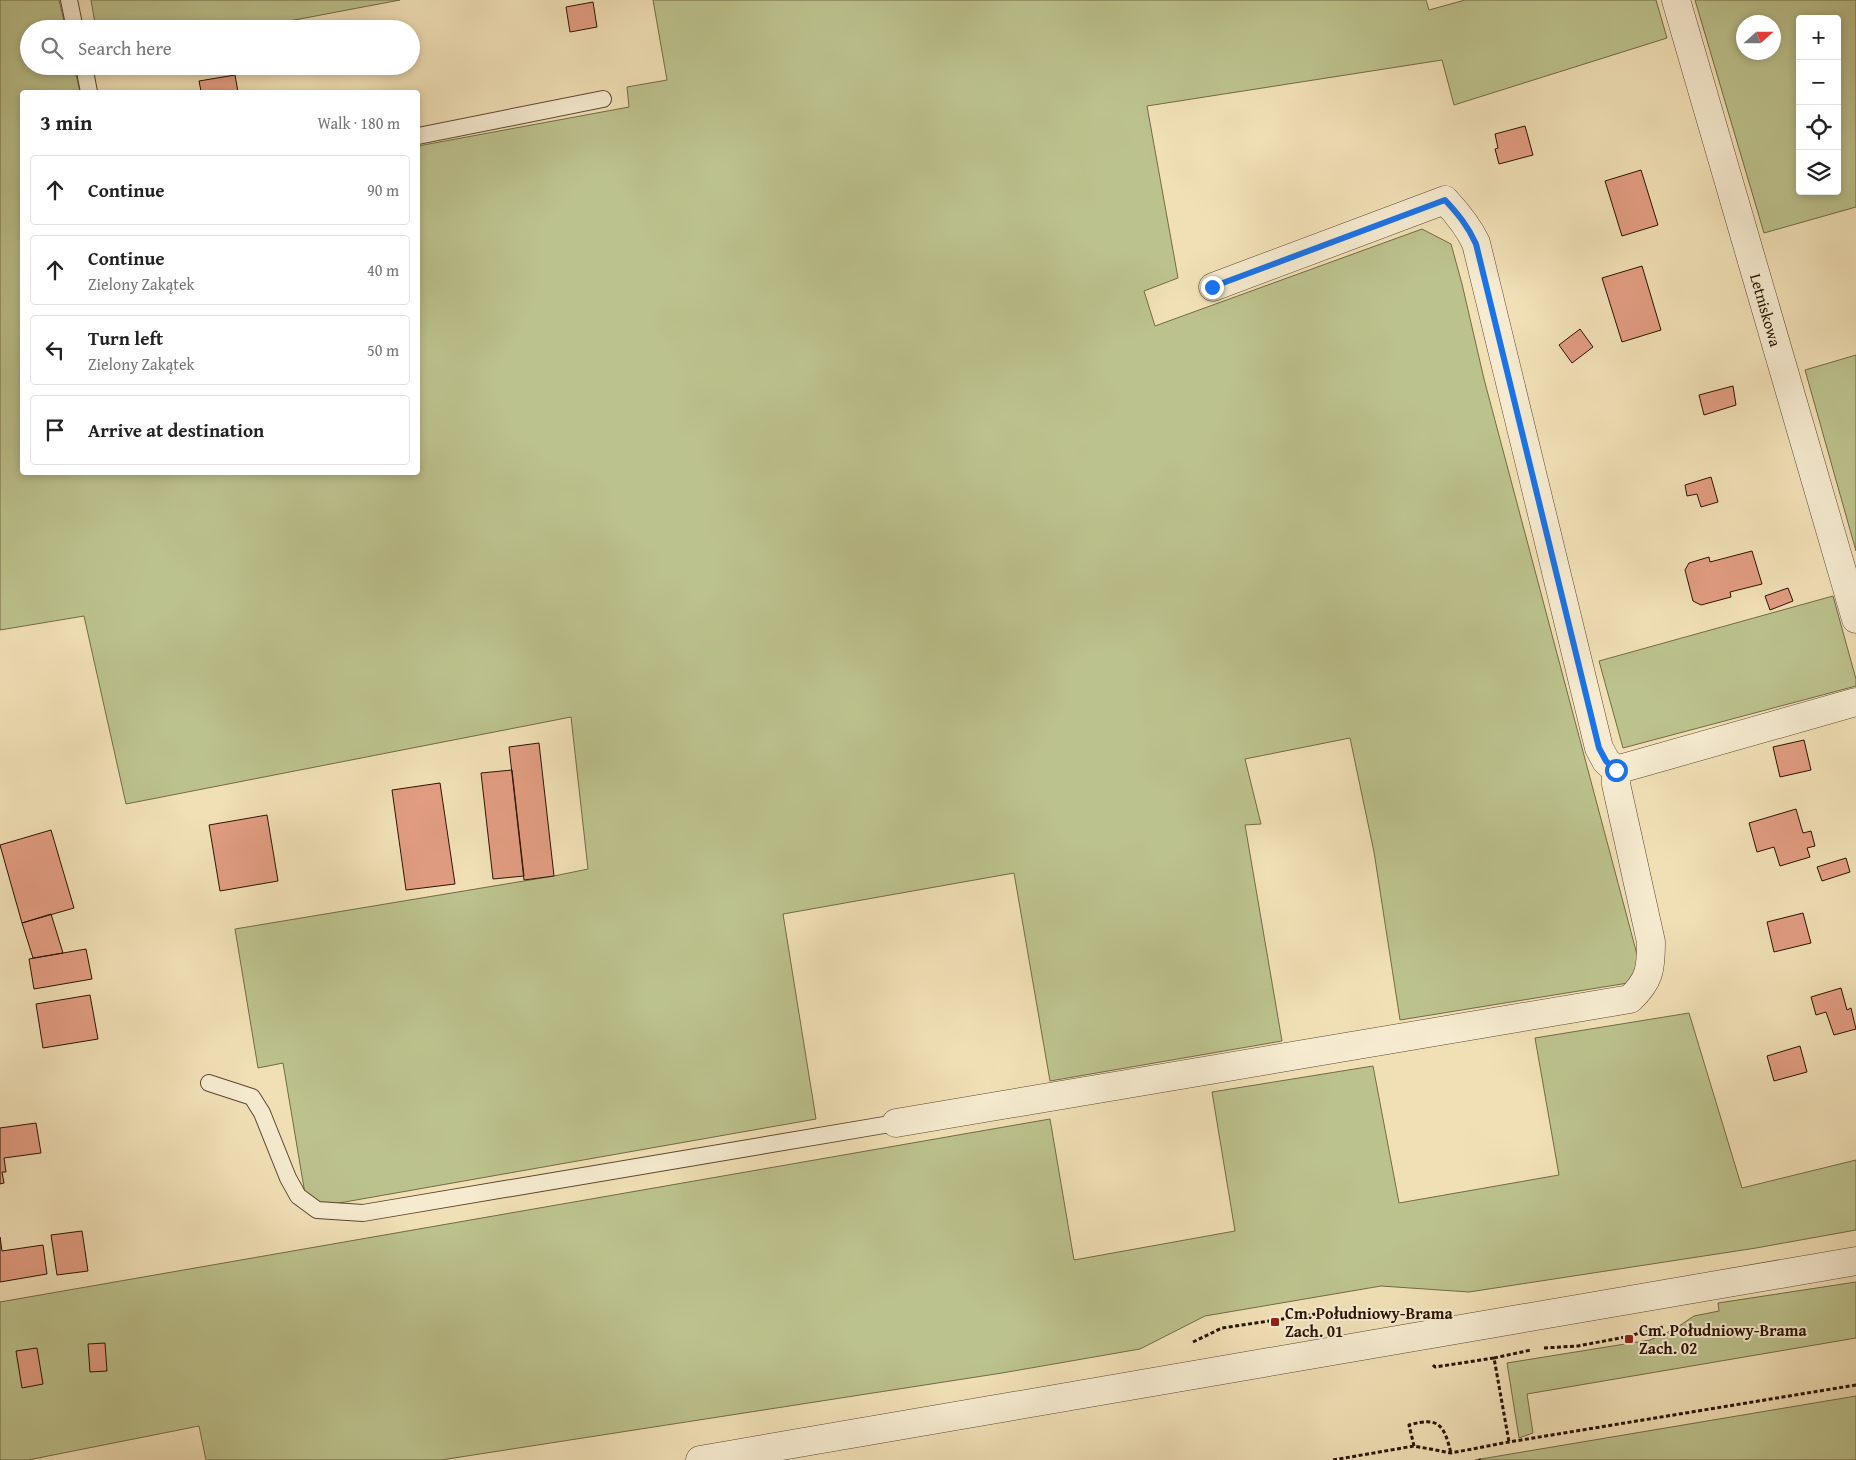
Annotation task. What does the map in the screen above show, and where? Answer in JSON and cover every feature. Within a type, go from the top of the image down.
[{"type":"street","name":"Letniskowa","points":[[1676,0],[1856,619]]},
{"type":"street","points":[[896,1123],[1630,999],[1641,989],[1651,967],[1651,942],[1616,784],[1616,770],[1606,761],[1599,748],[1476,244],[1469,229],[1459,214],[1445,200],[1212,287]]},
{"type":"street","points":[[1616,770],[1856,702]]},
{"type":"street","points":[[700,1460],[1856,1261]]},
{"type":"lane","points":[[69,0],[74,20]]},
{"type":"lane","points":[[86,75],[89,90]]},
{"type":"lane","points":[[420,136],[603,99]]},
{"type":"lane","points":[[209,1084],[252,1097],[262,1113],[288,1178],[298,1196],[317,1210],[362,1213],[896,1123]]},
{"type":"path","points":[[1333,1460],[1414,1446],[1451,1453],[1856,1385]]},
{"type":"path","points":[[1414,1446],[1409,1425],[1424,1421],[1438,1424],[1446,1433],[1451,1453]]},
{"type":"green space","points":[[0,0],[59,0],[64,20],[20,20],[20,75],[76,75],[80,90],[20,90],[20,475],[420,475],[420,146],[629,107],[627,87],[667,80],[653,0],[1426,0],[1429,10],[1465,0],[1656,0],[1667,38],[1454,105],[1442,60],[1147,106],[1178,278],[1144,291],[1155,326],[1422,229],[1451,244],[1484,379],[1639,962],[1628,983],[1400,1020],[1374,852],[1350,738],[1245,759],[1261,824],[1245,825],[1282,1041],[1050,1081],[1014,873],[783,914],[816,1119],[322,1206],[305,1194],[283,1063],[258,1068],[235,929],[588,869],[571,717],[126,804],[84,616],[0,630]]},
{"type":"green space","points":[[91,0],[400,0],[294,20],[94,20]]},
{"type":"green space","points":[[1695,0],[1856,0],[1856,207],[1764,233]]},
{"type":"green space","points":[[1856,355],[1856,551],[1805,370]]},
{"type":"green space","points":[[1833,596],[1856,679],[1856,686],[1623,748],[1599,661]]},
{"type":"green space","points":[[1689,1013],[1742,1188],[1856,1160],[1856,1230],[1756,1248],[1469,1292],[1381,1286],[1205,1316],[1140,1349],[1002,1373],[441,1460],[206,1460],[199,1426],[28,1460],[0,1460],[0,1302],[1050,1119],[1074,1260],[1235,1231],[1212,1092],[1373,1066],[1399,1203],[1559,1175],[1535,1038]]},
{"type":"green space","points":[[1856,1282],[1856,1338],[1527,1394],[1533,1433],[1519,1438],[1507,1363],[1650,1340],[1673,1330],[1694,1316],[1719,1311],[1718,1303]]},
{"type":"green space","points":[[1856,1396],[1856,1460],[1475,1460]]},
{"type":"building","points":[[593,2],[597,27],[570,32],[566,7]]},
{"type":"building","points":[[235,75],[238,90],[201,90],[199,81]]},
{"type":"building","points":[[1525,126],[1533,155],[1499,164],[1495,149],[1498,148],[1495,134]]},
{"type":"building","points":[[1641,170],[1658,225],[1622,236],[1605,181]]},
{"type":"building","points":[[1642,266],[1661,330],[1622,342],[1602,278]]},
{"type":"building","points":[[1580,329],[1593,347],[1572,363],[1559,345]]},
{"type":"building","points":[[1733,386],[1736,405],[1704,415],[1699,395]]},
{"type":"building","points":[[1711,477],[1718,502],[1701,507],[1697,494],[1687,496],[1685,485]]},
{"type":"building","points":[[1752,551],[1762,584],[1730,592],[1731,597],[1701,605],[1693,601],[1685,570],[1689,563],[1709,557],[1710,562]]},
{"type":"building","points":[[1788,588],[1793,601],[1770,610],[1765,596]]},
{"type":"building","points":[[1804,740],[1811,770],[1780,777],[1773,747]]},
{"type":"building","points":[[539,743],[554,876],[524,880],[509,747]]},
{"type":"building","points":[[512,770],[524,876],[493,879],[481,773]]},
{"type":"building","points":[[440,783],[455,884],[406,890],[392,790]]},
{"type":"building","points":[[1796,809],[1803,833],[1811,831],[1815,846],[1807,848],[1810,857],[1780,866],[1774,847],[1757,852],[1749,823]]},
{"type":"building","points":[[267,815],[278,881],[220,891],[209,825]]},
{"type":"building","points":[[51,830],[74,908],[22,923],[0,845]]},
{"type":"building","points":[[1846,858],[1850,872],[1822,881],[1817,867]]},
{"type":"building","points":[[1803,913],[1811,943],[1774,952],[1767,922]]},
{"type":"building","points":[[51,914],[63,953],[33,958],[22,923]]},
{"type":"building","points":[[86,949],[92,979],[34,989],[29,959]]},
{"type":"building","points":[[1841,988],[1847,1010],[1851,1008],[1856,1029],[1834,1035],[1826,1012],[1816,1015],[1811,997]]},
{"type":"building","points":[[90,995],[98,1039],[43,1048],[36,1004]]},
{"type":"building","points":[[1800,1046],[1807,1072],[1774,1081],[1767,1056]]},
{"type":"building","points":[[36,1123],[41,1153],[4,1158],[6,1172],[2,1172],[4,1183],[0,1184],[0,1128]]},
{"type":"building","points":[[82,1231],[88,1271],[57,1275],[51,1235]]},
{"type":"building","points":[[0,1237],[2,1251],[43,1245],[47,1274],[0,1282]]},
{"type":"building","points":[[105,1343],[107,1371],[90,1372],[88,1344]]},
{"type":"building","points":[[37,1348],[43,1384],[22,1388],[16,1351]]},
{"type":"place","name":"Cm. Południowy-Brama Zach. 01","points":[[1275,1322]]},
{"type":"place","name":"Cm. Południowy-Brama Zach. 02","points":[[1629,1339]]},
{"type":"route","points":[[1212,287],[1445,200],[1459,214],[1476,244],[1599,748],[1606,761],[1616,770]]}]
